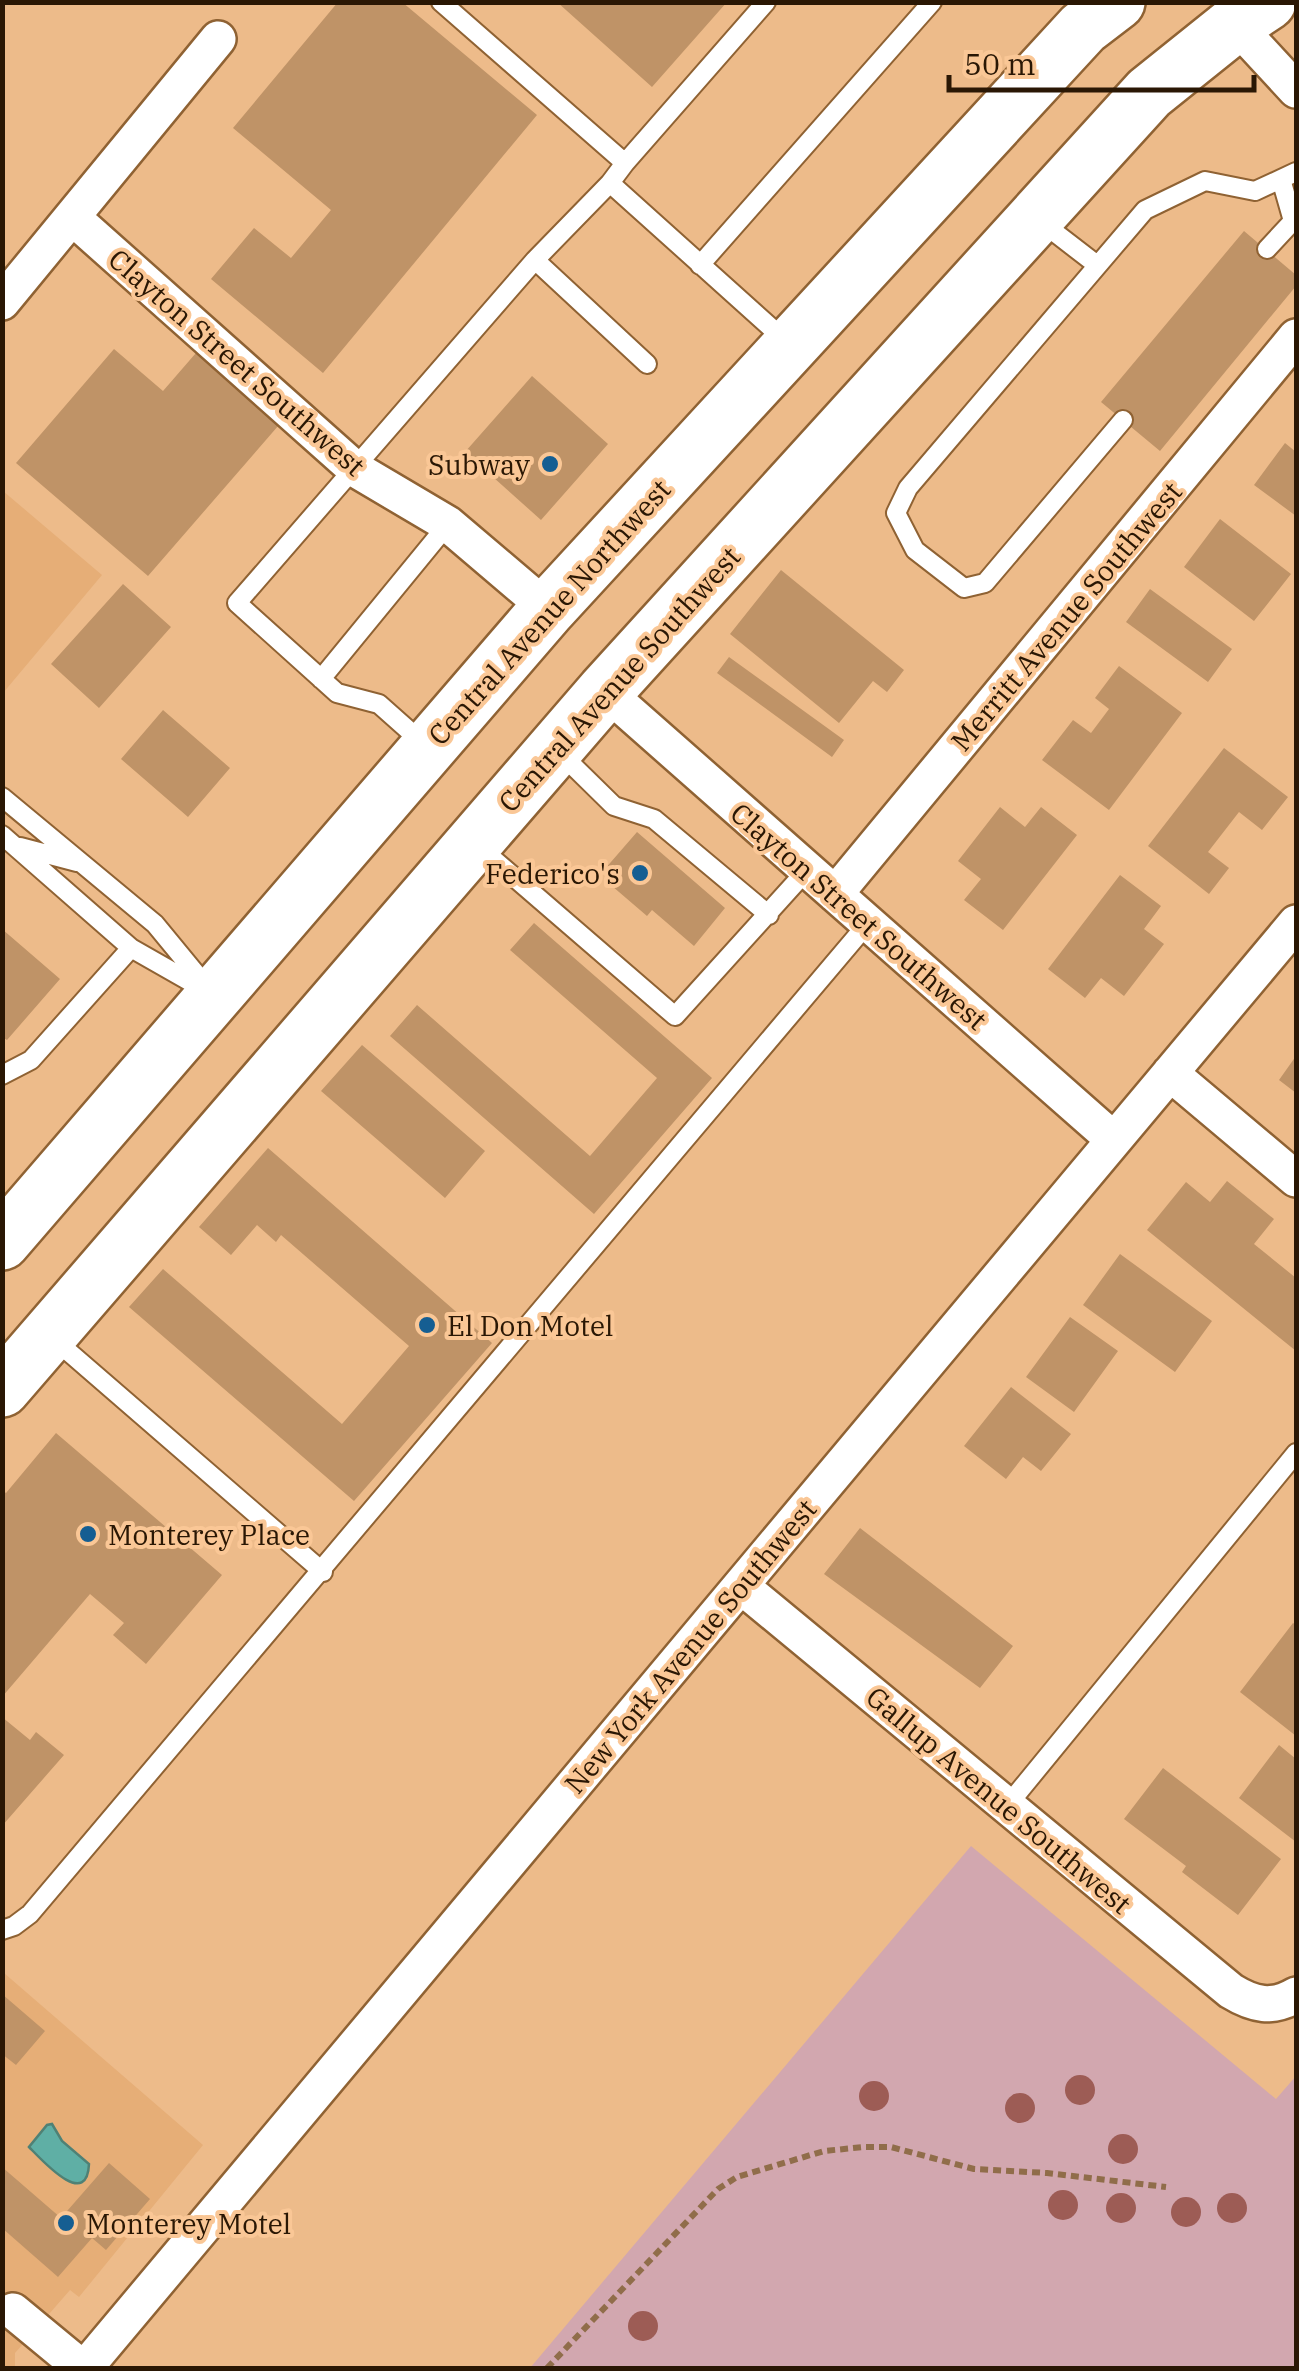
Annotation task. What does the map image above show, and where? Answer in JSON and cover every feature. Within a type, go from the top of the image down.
[{"type":"main road","name":"Central Avenue Northwest","points":[[3,1239],[548,609],[1083,28],[1118,2]]},
{"type":"main road","name":"Central Avenue Southwest","points":[[2,1390],[605,691],[1149,93],[1239,10]]},
{"type":"street","points":[[1239,10],[1296,90]]},
{"type":"street","points":[[2,302],[218,39]]},
{"type":"street","name":"Clayton Street Southwest","points":[[72,217],[355,469],[448,524],[548,609]]},
{"type":"street","name":"Merritt Avenue Southwest","points":[[836,894],[1296,337]]},
{"type":"street","name":"Clayton Street Southwest","points":[[605,691],[1114,1140]]},
{"type":"street","name":"New York Avenue Southwest","points":[[84,2368],[1296,923]]},
{"type":"street","points":[[1170,1074],[1296,1178]]},
{"type":"street","name":"Gallup Avenue Southwest","points":[[741,1586],[1231,1990],[1262,2006],[1280,2004],[1296,1995]]},
{"type":"street","points":[[13,2311],[84,2368]]},
{"type":"lane","points":[[441,2],[625,163]]},
{"type":"lane","points":[[428,747],[378,704],[337,693],[237,603],[535,260],[610,184],[766,2]]},
{"type":"lane","points":[[700,265],[932,2]]},
{"type":"lane","points":[[1123,420],[985,583],[964,588],[915,550],[896,513],[908,488],[1145,210],[1205,180],[1256,191],[1289,175],[1295,222],[1266,250]]},
{"type":"lane","points":[[610,184],[791,346]]},
{"type":"lane","points":[[1036,218],[1098,266]]},
{"type":"lane","points":[[535,260],[648,364]]},
{"type":"lane","points":[[320,678],[448,524]]},
{"type":"lane","points":[[555,748],[614,806],[654,818],[769,915]]},
{"type":"lane","points":[[2,797],[155,924],[214,996]]},
{"type":"lane","points":[[7,842],[131,948],[214,996]]},
{"type":"lane","points":[[7,842],[82,864]]},
{"type":"lane","points":[[474,842],[675,1016],[808,870]]},
{"type":"lane","points":[[2,1930],[30,1914],[868,923]]},
{"type":"lane","points":[[2,1074],[31,1060],[131,948]]},
{"type":"lane","points":[[2,1055],[31,1060]]},
{"type":"lane","points":[[49,1334],[322,1572]]},
{"type":"lane","points":[[1007,1806],[1296,1453]]},
{"type":"path","points":[[547,2368],[718,2189],[737,2176],[824,2151],[891,2147],[974,2169],[1047,2173],[1166,2188]]},
{"type":"shaded area","points":[[3,491],[102,575],[3,693]]},
{"type":"shaded area","points":[[971,1846],[1276,2099],[1296,2076],[1296,2368],[530,2368]]},
{"type":"shaded area","points":[[4,1973],[203,2145],[79,2297],[70,2290],[15,2353],[15,2368],[3,2368]]},
{"type":"water","points":[[52,2124],[62,2141],[89,2164],[80,2183],[63,2178],[29,2147]]},
{"type":"building","points":[[338,2],[402,2],[537,115],[323,373],[211,279],[254,228],[291,258],[331,210],[233,128]]},
{"type":"building","points":[[557,2],[727,2],[652,87]]},
{"type":"building","points":[[1244,231],[1296,275],[1296,286],[1160,451],[1101,402]]},
{"type":"building","points":[[202,346],[285,418],[148,576],[16,463],[114,349],[163,391]]},
{"type":"building","points":[[532,376],[608,444],[541,520],[465,452]]},
{"type":"building","points":[[1285,443],[1296,452],[1296,516],[1254,485]]},
{"type":"building","points":[[1220,519],[1291,574],[1254,621],[1184,567]]},
{"type":"building","points":[[781,570],[904,670],[887,692],[873,681],[839,723],[730,634]]},
{"type":"building","points":[[123,584],[171,627],[99,708],[51,664]]},
{"type":"building","points":[[1150,589],[1232,649],[1208,682],[1126,622]]},
{"type":"building","points":[[729,657],[844,740],[832,757],[717,673]]},
{"type":"building","points":[[1119,666],[1182,713],[1109,810],[1042,760],[1073,720],[1091,733],[1109,709],[1095,698]]},
{"type":"building","points":[[163,710],[230,768],[188,817],[121,759]]},
{"type":"building","points":[[1224,748],[1288,797],[1262,830],[1239,812],[1208,852],[1229,868],[1209,894],[1148,846]]},
{"type":"building","points":[[1000,807],[1025,827],[1041,807],[1077,835],[1003,930],[964,900],[981,879],[958,861]]},
{"type":"building","points":[[637,832],[725,908],[694,946],[652,910],[647,916],[612,886],[617,881],[604,870]]},
{"type":"building","points":[[1120,875],[1161,906],[1144,929],[1164,944],[1124,996],[1101,978],[1085,998],[1048,969]]},
{"type":"building","points":[[534,923],[712,1078],[594,1214],[390,1036],[417,1005],[590,1156],[657,1078],[510,950]]},
{"type":"building","points":[[2,929],[60,979],[7,1040],[2,1037]]},
{"type":"building","points":[[362,1045],[485,1151],[445,1198],[321,1091]]},
{"type":"building","points":[[1296,1056],[1296,1093],[1279,1080]]},
{"type":"building","name":"El Don Motel","points":[[268,1148],[492,1343],[354,1501],[129,1307],[163,1269],[342,1424],[409,1346],[281,1235],[276,1242],[257,1225],[231,1255],[199,1227]]},
{"type":"building","points":[[1227,1181],[1274,1219],[1254,1244],[1296,1278],[1296,1351],[1147,1230],[1186,1182],[1210,1202]]},
{"type":"building","points":[[1120,1254],[1212,1321],[1175,1372],[1083,1305]]},
{"type":"building","points":[[1070,1317],[1118,1351],[1074,1412],[1026,1377]]},
{"type":"building","points":[[1011,1387],[1071,1434],[1041,1471],[1023,1457],[1006,1479],[964,1446]]},
{"type":"building","name":"Monterey Place","points":[[56,1433],[222,1575],[146,1664],[113,1635],[124,1623],[90,1594],[2,1697],[2,1490],[6,1493]]},
{"type":"building","points":[[860,1528],[1013,1646],[980,1688],[824,1574]]},
{"type":"building","points":[[1293,1623],[1296,1625],[1296,1736],[1240,1692]]},
{"type":"building","points":[[2,1717],[30,1740],[36,1732],[64,1755],[2,1826]]},
{"type":"building","points":[[1279,1745],[1296,1759],[1296,1842],[1239,1798]]},
{"type":"building","points":[[1163,1768],[1281,1859],[1238,1915],[1182,1872],[1186,1866],[1124,1819]]},
{"type":"building","points":[[2,1994],[45,2031],[16,2065],[2,2054]]},
{"type":"building","name":"Monterey Motel","points":[[109,2163],[150,2199],[106,2250],[92,2238],[58,2277],[2,2228],[2,2167],[61,2218]]},
{"type":"place","name":"Subway","points":[[550,464]]},
{"type":"place","name":"Federico's","points":[[640,873]]},
{"type":"place","name":"El Don Motel","points":[[427,1325]]},
{"type":"place","name":"Monterey Place","points":[[88,1534]]},
{"type":"place","name":"Monterey Motel","points":[[66,2223]]}]
